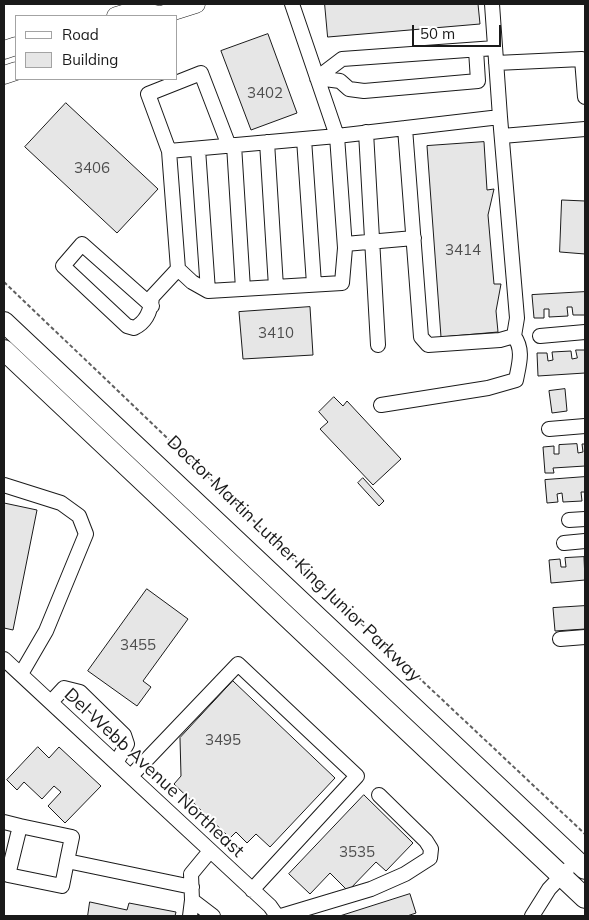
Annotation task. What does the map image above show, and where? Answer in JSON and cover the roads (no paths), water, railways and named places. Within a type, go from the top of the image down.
[{"type":"highway","points":[[4,315],[37,354]]},
{"type":"highway","name":"Doctor Martin Luther King Junior Parkway","points":[[4,322],[581,865]]},
{"type":"highway","points":[[4,350],[585,898]]},
{"type":"main road","points":[[119,15],[136,10],[159,12],[196,4]]},
{"type":"street","points":[[243,289],[231,146],[201,73],[148,94],[168,151],[178,269],[192,282],[208,291],[243,289],[276,287],[342,282],[344,244],[337,136],[292,4]]},
{"type":"street","points":[[381,405],[488,388],[516,380],[521,355],[520,344],[514,336],[518,318],[492,4]]},
{"type":"street","points":[[317,78],[342,59],[495,48]]},
{"type":"street","points":[[317,78],[340,81],[349,89],[364,91],[478,81],[476,50]]},
{"type":"street","points":[[496,63],[582,59],[585,97]]},
{"type":"street","points":[[168,151],[337,136],[500,117]]},
{"type":"street","points":[[405,128],[421,337],[428,345],[500,340],[514,336]]},
{"type":"street","points":[[502,136],[585,129]]},
{"type":"street","points":[[366,132],[378,345]]},
{"type":"street","points":[[304,139],[314,284]]},
{"type":"street","points":[[267,142],[276,287]]},
{"type":"street","points":[[198,149],[208,291]]},
{"type":"street","points":[[344,244],[414,238]]},
{"type":"street","points":[[152,306],[82,244],[63,266],[127,326],[134,328],[142,325],[152,306],[152,297],[178,269]]},
{"type":"street","points":[[540,336],[585,332]]},
{"type":"street","points":[[549,429],[585,426]]},
{"type":"street","points":[[4,484],[61,503],[79,516],[86,534],[46,630],[21,674]]},
{"type":"street","points":[[569,520],[585,519]]},
{"type":"street","points":[[564,543],[585,541]]},
{"type":"street","points":[[560,639],[585,637]]},
{"type":"street","name":"Del Webb Avenue Northeast","points":[[4,659],[270,906],[277,916]]},
{"type":"street","points":[[131,776],[238,664],[356,776],[252,890]]},
{"type":"street","points":[[50,702],[64,688],[80,692],[124,734],[127,744],[116,763]]},
{"type":"street","points":[[281,916],[371,889],[405,874],[430,858],[431,849],[426,841],[379,794]]},
{"type":"street","points":[[4,822],[72,837],[62,886],[8,875],[20,826]]},
{"type":"street","points":[[190,916],[191,874],[210,851]]},
{"type":"street","points":[[68,861],[192,893],[213,916]]},
{"type":"street","points":[[532,916],[550,889],[562,876],[581,865]]}]
